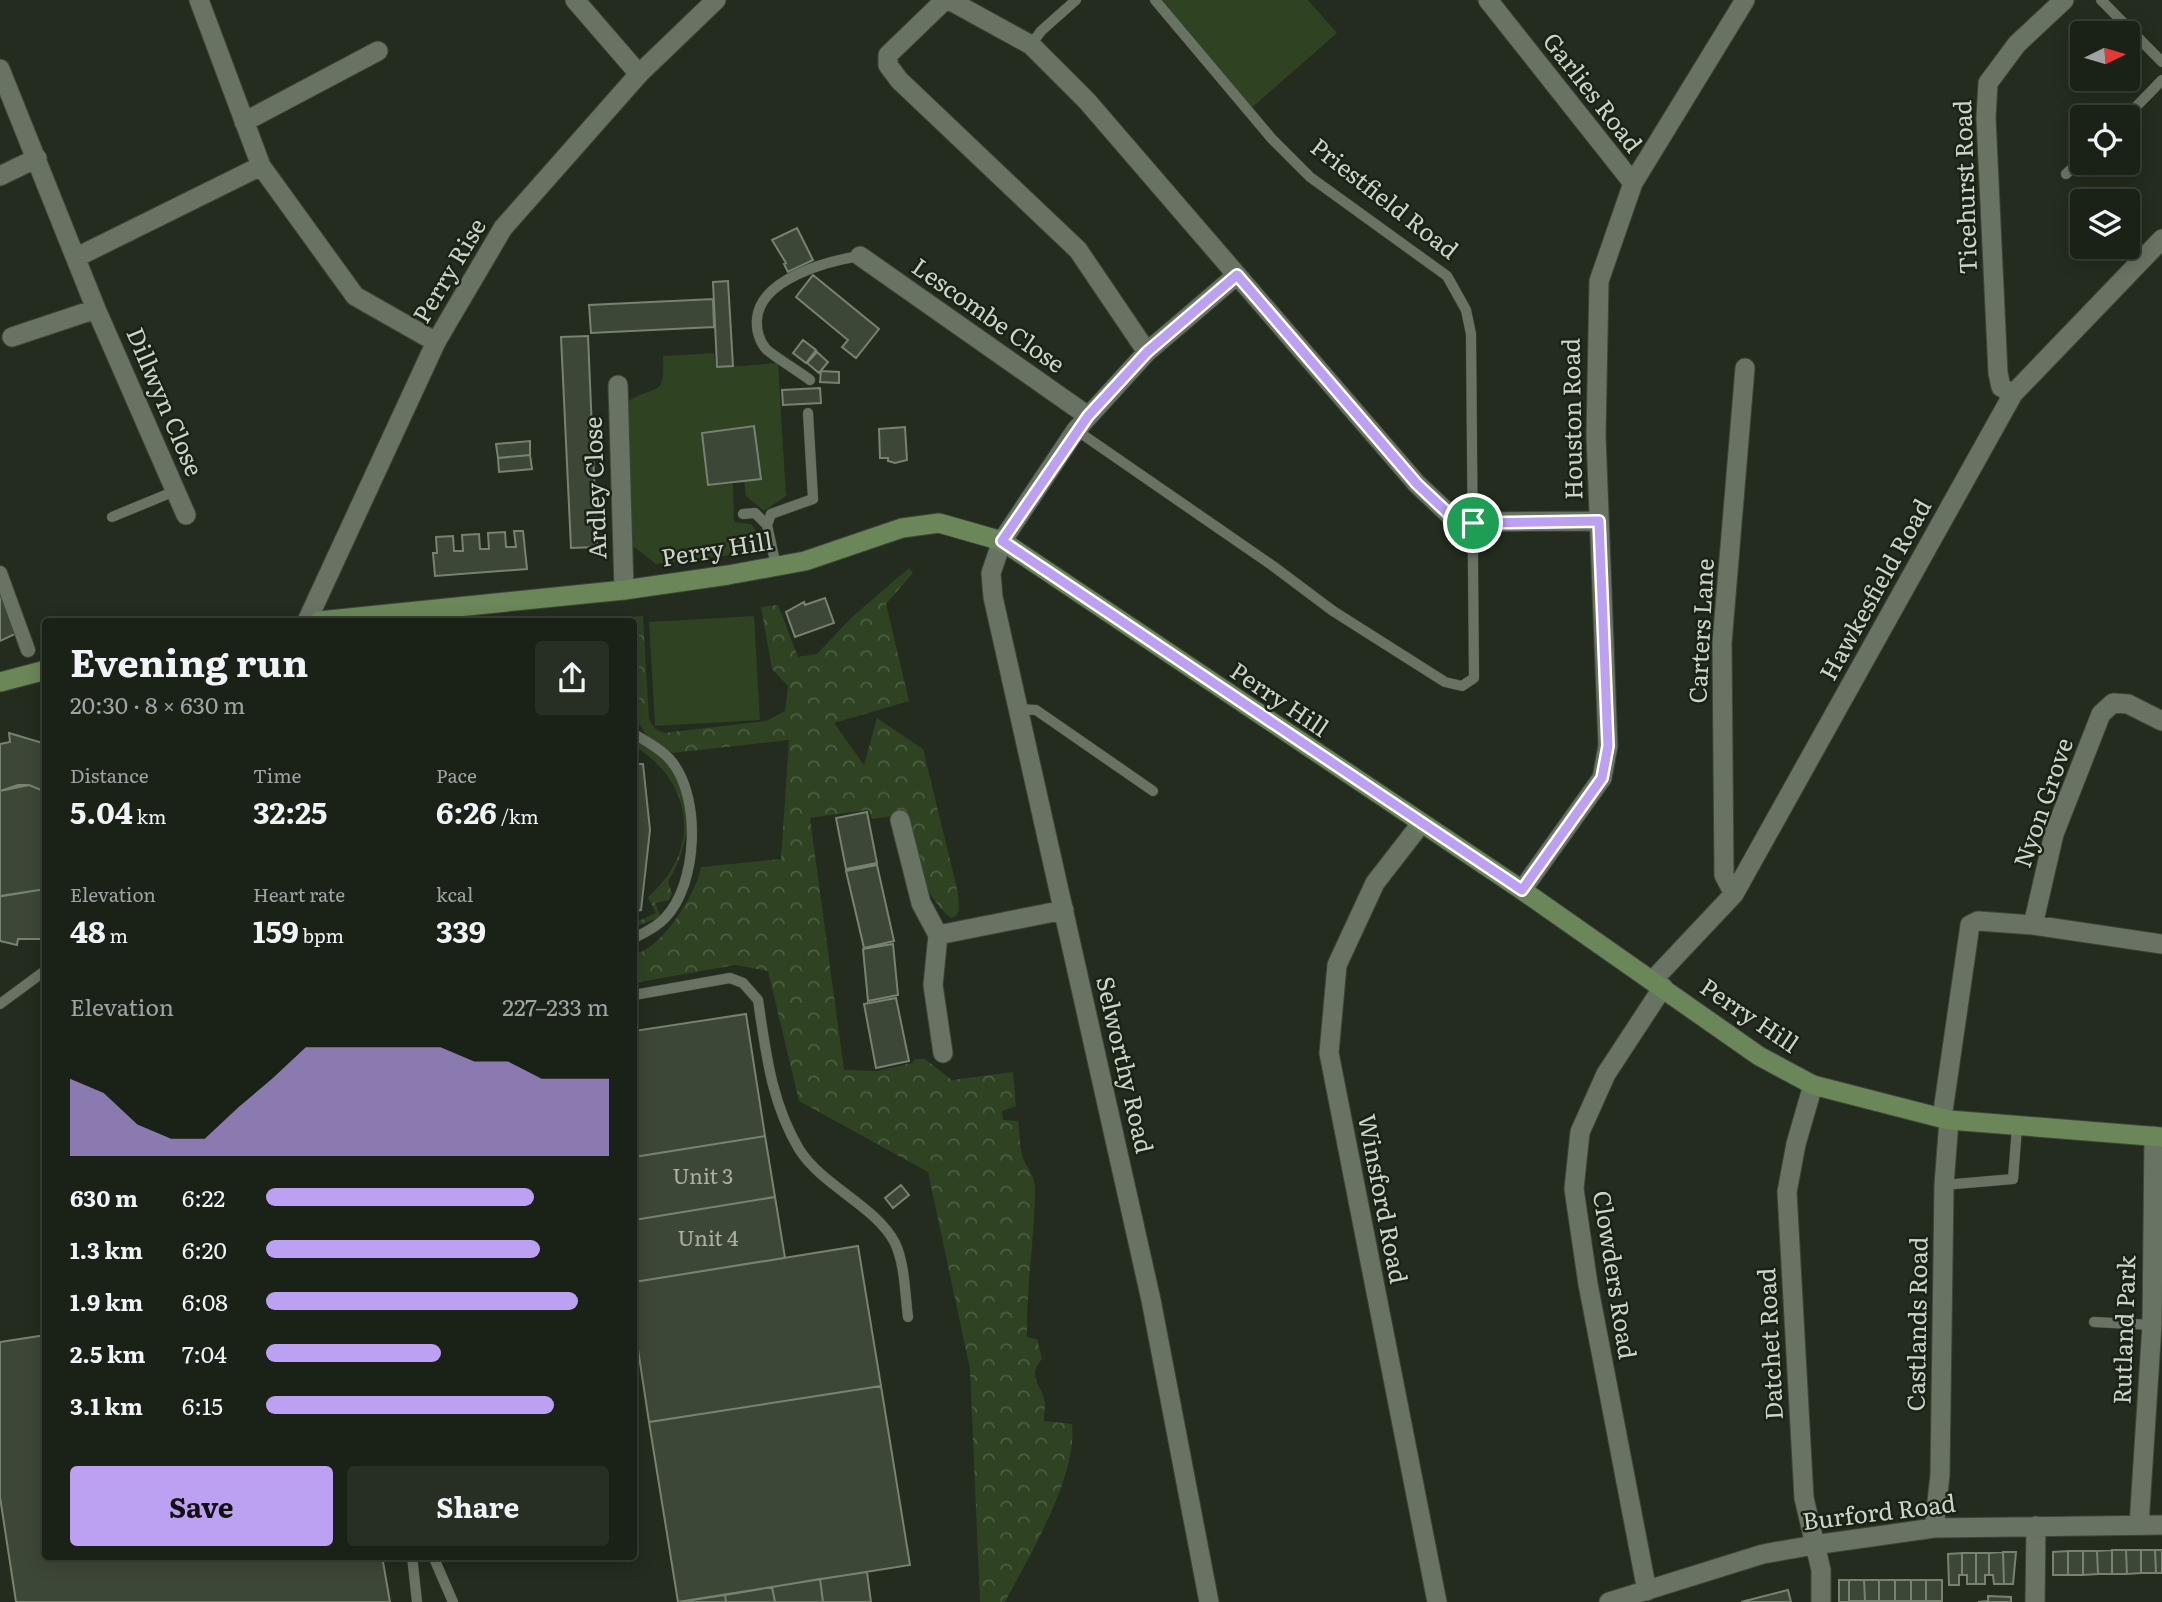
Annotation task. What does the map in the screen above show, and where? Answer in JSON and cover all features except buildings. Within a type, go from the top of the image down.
[{"type":"main road","name":"Perry Hill","points":[[349,618],[624,590],[776,566],[805,561],[902,528],[939,523],[1002,541],[1420,825],[1522,890],[1759,1056],[1813,1085],[1945,1119],[2017,1127],[2158,1136]]},
{"type":"main road","points":[[0,682],[42,671]]},
{"type":"street","points":[[200,0],[261,166],[355,296],[436,342]]},
{"type":"street","points":[[575,0],[639,74]]},
{"type":"street","name":"Perry Rise","points":[[308,618],[436,342],[503,229],[639,74],[716,0]]},
{"type":"street","points":[[1147,352],[1078,250],[899,80],[888,65],[888,55],[947,0],[1031,45],[1087,101],[1417,484],[1451,516],[1473,523],[1599,521]]},
{"type":"street","name":"Garlies Road","points":[[1488,0],[1633,183]]},
{"type":"street","name":"Houston Road","points":[[1522,890],[1602,778],[1608,746],[1595,350],[1598,281],[1633,183],[1745,0]]},
{"type":"street","name":"Ticehurst Road","points":[[2013,394],[2001,387],[1997,373],[1986,118],[1988,83],[2017,44],[2064,0]]},
{"type":"street","points":[[244,122],[378,51]]},
{"type":"street","name":"Dillwyn Close","points":[[0,69],[96,309],[186,515]]},
{"type":"street","points":[[0,176],[37,158]]},
{"type":"street","points":[[77,257],[261,166]]},
{"type":"street","name":"Hawkesfield Road","points":[[1658,984],[1734,894],[2013,394],[2162,239]]},
{"type":"street","name":"Lescombe Close","points":[[860,256],[1082,423]]},
{"type":"street","name":"Selworthy Road","points":[[1209,1602],[1151,1300],[993,597],[992,573],[1002,541],[1082,423],[1147,352],[1237,275]]},
{"type":"street","name":"Dillwyn Close","points":[[12,337],[96,309]]},
{"type":"street","name":"Carters Lane","points":[[1734,894],[1724,875],[1722,643],[1745,368]]},
{"type":"street","name":"Ardley Close","points":[[618,385],[624,590]]},
{"type":"street","points":[[0,573],[28,649]]},
{"type":"street","name":"Nyon Grove","points":[[2033,925],[2054,834],[2101,714],[2113,703],[2128,704],[2162,721]]},
{"type":"street","points":[[900,820],[921,903],[938,935],[933,985],[943,1052]]},
{"type":"street","name":"Winsford Road","points":[[1420,825],[1375,883],[1337,965],[1329,1053],[1437,1602]]},
{"type":"street","points":[[938,935],[1064,910]]},
{"type":"street","name":"Castlands Road","points":[[1934,1528],[1940,1475],[1945,1119],[1970,925],[1978,921],[2033,925]]},
{"type":"street","points":[[2033,925],[2162,944]]},
{"type":"street","name":"Clowders Road","points":[[1647,1591],[1588,1284],[1574,1189],[1580,1132],[1606,1074],[1658,984]]},
{"type":"street","name":"Datchet Road","points":[[1813,1085],[1796,1143],[1787,1192],[1804,1498],[1821,1570],[1821,1602]]},
{"type":"street","name":"Rutland Park","points":[[2139,1525],[2152,1325],[2158,1136]]},
{"type":"street","points":[[2035,1602],[2036,1525]]},
{"type":"street","name":"Burford Road","points":[[1609,1602],[1763,1554],[1934,1528],[2162,1525]]},
{"type":"lane","points":[[1031,45],[1041,31],[1076,0]]},
{"type":"lane","name":"Priestfield Road","points":[[1082,423],[1333,611],[1445,682],[1456,686],[1469,684],[1475,669],[1471,334],[1466,310],[1447,276],[1310,177],[1272,139],[1155,0]]},
{"type":"lane","points":[[2101,0],[2162,62]]},
{"type":"lane","points":[[2138,105],[2162,80]]},
{"type":"lane","points":[[2066,174],[2070,170]]},
{"type":"lane","points":[[810,380],[767,351],[757,325],[761,300],[776,286],[832,260],[860,256]]},
{"type":"lane","points":[[776,566],[767,525],[771,514],[813,499],[808,413]]},
{"type":"lane","points":[[112,517],[176,491]]},
{"type":"lane","points":[[743,514],[755,513],[767,525]]},
{"type":"lane","points":[[1018,709],[1036,710],[1153,791]]},
{"type":"lane","points":[[637,736],[671,759],[681,774],[687,791],[692,832],[689,868],[675,902],[666,918],[637,936]]},
{"type":"lane","points":[[0,1004],[42,973]]},
{"type":"lane","points":[[637,994],[730,978],[753,991],[758,1000],[768,1074],[778,1108],[801,1151],[832,1186],[868,1214],[894,1242],[908,1317]]},
{"type":"lane","points":[[1944,1185],[2014,1180],[2017,1127]]},
{"type":"lane","points":[[2094,1322],[2152,1325]]},
{"type":"lane","points":[[412,1560],[417,1602]]},
{"type":"lane","points":[[435,1560],[453,1602]]},
{"type":"green space","points":[[1155,0],[1308,0],[1337,33],[1248,111]]},
{"type":"green space","points":[[714,353],[716,368],[778,363],[786,496],[764,511],[746,496],[744,480],[761,479],[754,427],[702,434],[708,485],[733,484],[734,522],[751,524],[761,538],[730,555],[656,564],[633,546],[628,401],[658,388],[663,378],[663,356]]},
{"type":"green space","points":[[909,568],[913,573],[886,604],[909,701],[834,723],[864,765],[877,718],[923,749],[958,893],[959,910],[956,916],[951,918],[940,908],[925,884],[907,814],[872,819],[868,810],[810,818],[844,1070],[877,1071],[912,1063],[915,1059],[925,1059],[952,1080],[1013,1072],[1016,1106],[1002,1111],[1003,1120],[1018,1121],[1022,1154],[1035,1183],[1027,1337],[1037,1339],[1042,1359],[1037,1365],[1035,1376],[1045,1403],[1044,1421],[1072,1424],[1072,1445],[1060,1491],[1050,1515],[1005,1602],[980,1602],[970,1369],[928,1172],[799,1101],[768,971],[735,965],[637,982],[637,953],[655,943],[676,919],[692,891],[701,867],[781,859],[789,740],[672,753],[655,742],[637,720],[637,618],[630,617],[643,616],[649,719],[655,729],[664,733],[766,721],[785,711],[788,686],[772,669],[761,607],[778,605],[798,657],[817,654],[852,617]]},
{"type":"green space","points":[[754,616],[760,720],[655,726],[649,622]]},
{"type":"green space","points":[[637,741],[661,756],[678,777],[687,807],[687,823],[681,854],[668,882],[672,893],[669,900],[655,903],[661,917],[637,926],[637,922],[656,913],[648,897],[677,859],[683,838],[684,817],[679,797],[669,778],[654,761],[637,748]]},
{"type":"route","points":[[1237,275],[1417,484],[1451,516],[1473,523],[1599,521],[1608,746],[1602,778],[1522,890],[1420,825],[1002,541],[1088,416],[1147,352],[1237,275]]}]
